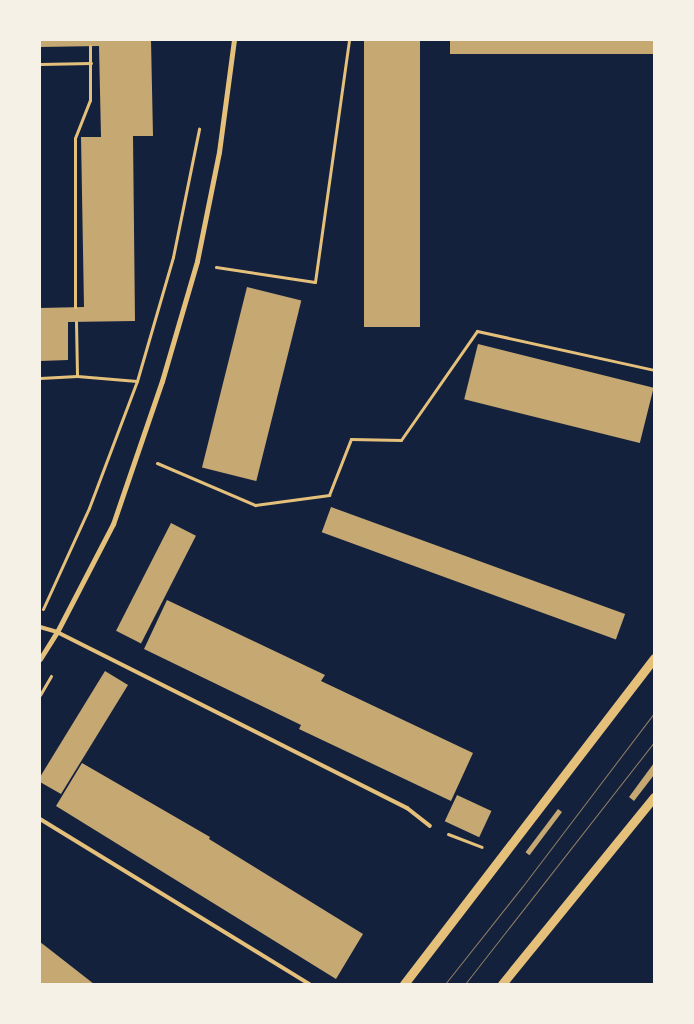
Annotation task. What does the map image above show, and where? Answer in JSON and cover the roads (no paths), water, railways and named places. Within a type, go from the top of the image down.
[{"type":"street","points":[[40,659],[57,632],[112,524],[162,381],[197,260],[219,152],[234,40]]},
{"type":"street","points":[[404,984],[433,949],[654,658]]},
{"type":"street","points":[[502,984],[654,797]]},
{"type":"lane","points":[[40,628],[57,632],[407,808],[430,826]]},
{"type":"lane","points":[[40,819],[308,984]]},
{"type":"tram line","points":[[445,984],[522,887],[654,713]]},
{"type":"tram line","points":[[465,984],[654,742]]}]
